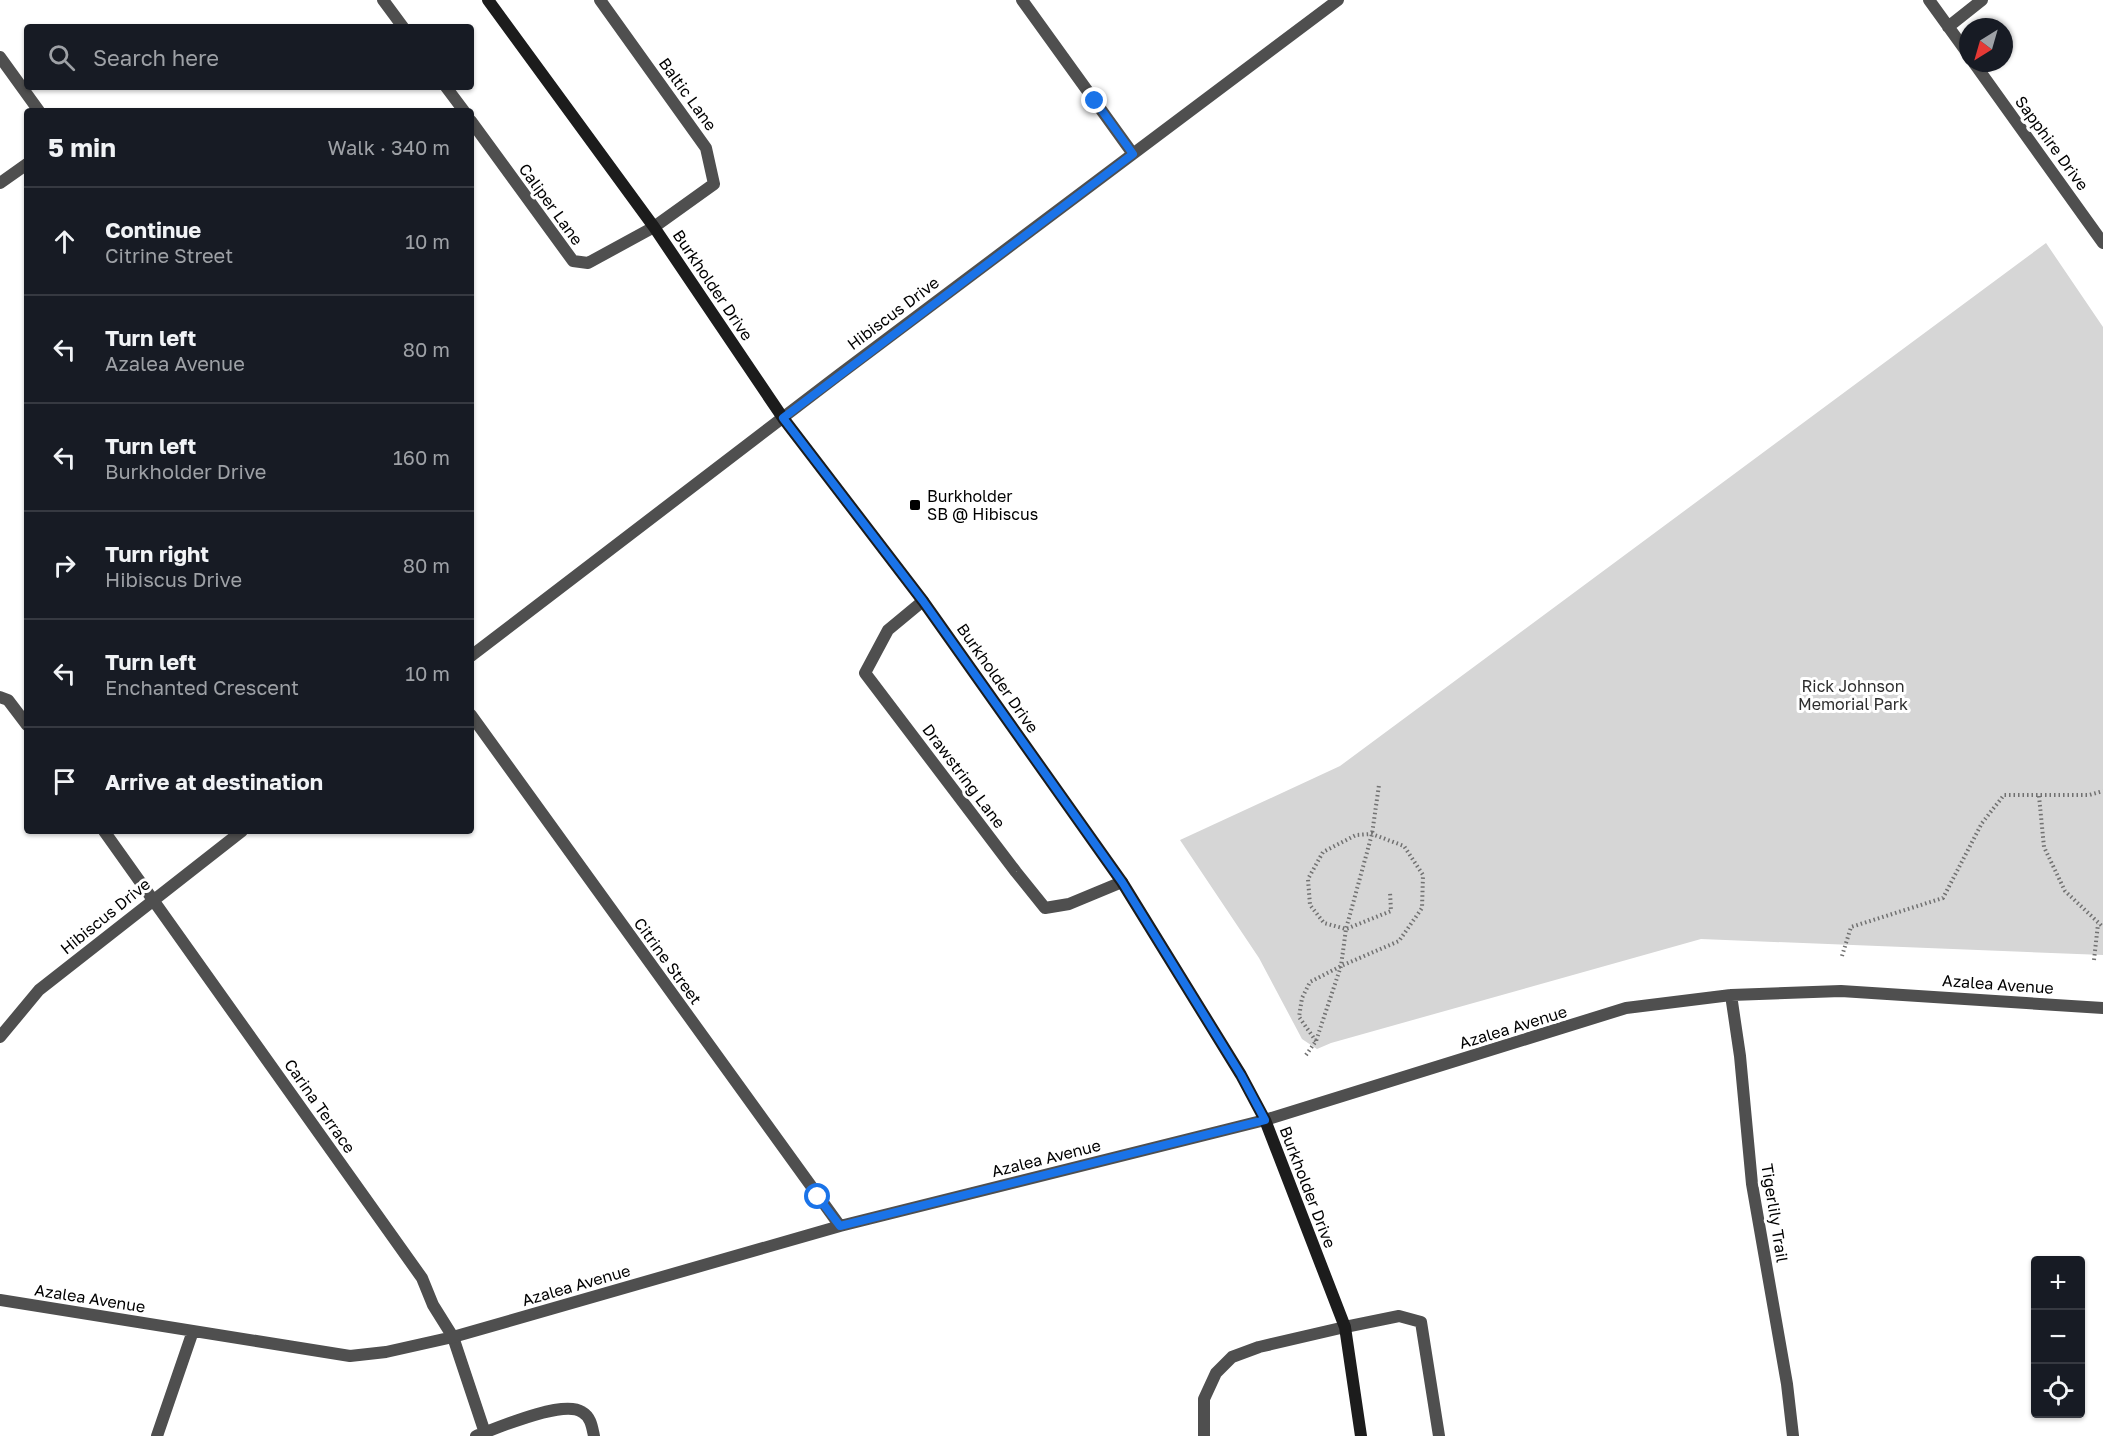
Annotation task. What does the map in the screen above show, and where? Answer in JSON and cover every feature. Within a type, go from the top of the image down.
[{"type":"street","points":[[383,0],[401,24]]},
{"type":"street","name":"Burkholder Drive","points":[[488,0],[654,227],[783,418],[923,601],[1122,882],[1241,1075],[1265,1120],[1345,1327],[1362,1436]]},
{"type":"street","name":"Baltic Lane","points":[[600,0],[706,148],[714,184],[654,227]]},
{"type":"street","points":[[1022,0],[1133,154]]},
{"type":"street","name":"Hibiscus Drive","points":[[474,654],[1338,0]]},
{"type":"street","points":[[1929,0],[1959,42]]},
{"type":"street","points":[[1948,27],[1982,0]]},
{"type":"street","points":[[0,57],[37,108]]},
{"type":"street","name":"Sapphire Drive","points":[[1980,72],[2103,243]]},
{"type":"street","points":[[448,90],[462,108]]},
{"type":"street","name":"Caliper Lane","points":[[474,125],[573,261],[588,263],[654,227]]},
{"type":"street","points":[[0,183],[24,166]]},
{"type":"street","name":"Drawstring Lane","points":[[923,601],[888,630],[866,673],[1045,908],[1069,904],[1122,882]]},
{"type":"street","points":[[0,697],[8,700],[24,721]]},
{"type":"street","name":"Citrine Street","points":[[474,719],[840,1226]]},
{"type":"street","name":"Carina Terrace","points":[[106,834],[422,1278],[434,1305],[453,1337],[480,1434]]},
{"type":"street","name":"Hibiscus Drive","points":[[0,1037],[39,990],[153,898],[238,834]]},
{"type":"street","name":"Azalea Avenue","points":[[0,1300],[350,1356],[386,1353],[453,1337],[840,1226],[1265,1120],[1626,1008],[1731,995],[1841,991],[2103,1008]]},
{"type":"street","name":"Tigerlily Trail","points":[[1731,995],[1740,1056],[1752,1184],[1787,1384],[1793,1436]]},
{"type":"street","points":[[1204,1436],[1204,1400],[1216,1373],[1232,1357],[1259,1347],[1399,1316],[1421,1322],[1439,1436]]},
{"type":"street","points":[[157,1436],[193,1331]]},
{"type":"street","points":[[480,1434],[552,1409],[576,1409],[584,1412],[589,1418],[594,1436]]},
{"type":"path","points":[[1306,1055],[1316,1041],[1341,966],[1346,929],[1372,834],[1379,785]]},
{"type":"path","points":[[1842,956],[1851,927],[1943,898],[1982,823],[2004,795],[2089,795],[2103,791]]},
{"type":"path","points":[[2039,796],[2044,847],[2066,891],[2103,927]]},
{"type":"path","points":[[1316,1041],[1299,1017],[1302,998],[1310,982],[1399,941],[1422,908],[1423,875],[1404,846],[1372,834],[1356,835],[1323,852],[1308,879],[1310,905],[1324,923],[1346,929],[1391,911],[1390,892]]},
{"type":"path","points":[[2094,960],[2098,924]]},
{"type":"green space","name":"Rick Johnson Memorial Park","points":[[2046,243],[2103,327],[2103,955],[1701,939],[1331,1043],[1317,1049],[1302,1039],[1259,958],[1180,840],[1340,766]]},
{"type":"place","name":"Burkholder SB @ Hibiscus","points":[[915,505]]},
{"type":"route","points":[[818,1197],[840,1226],[1265,1120],[1241,1075],[1122,882],[923,601],[783,418],[1133,154],[1095,101]]}]
